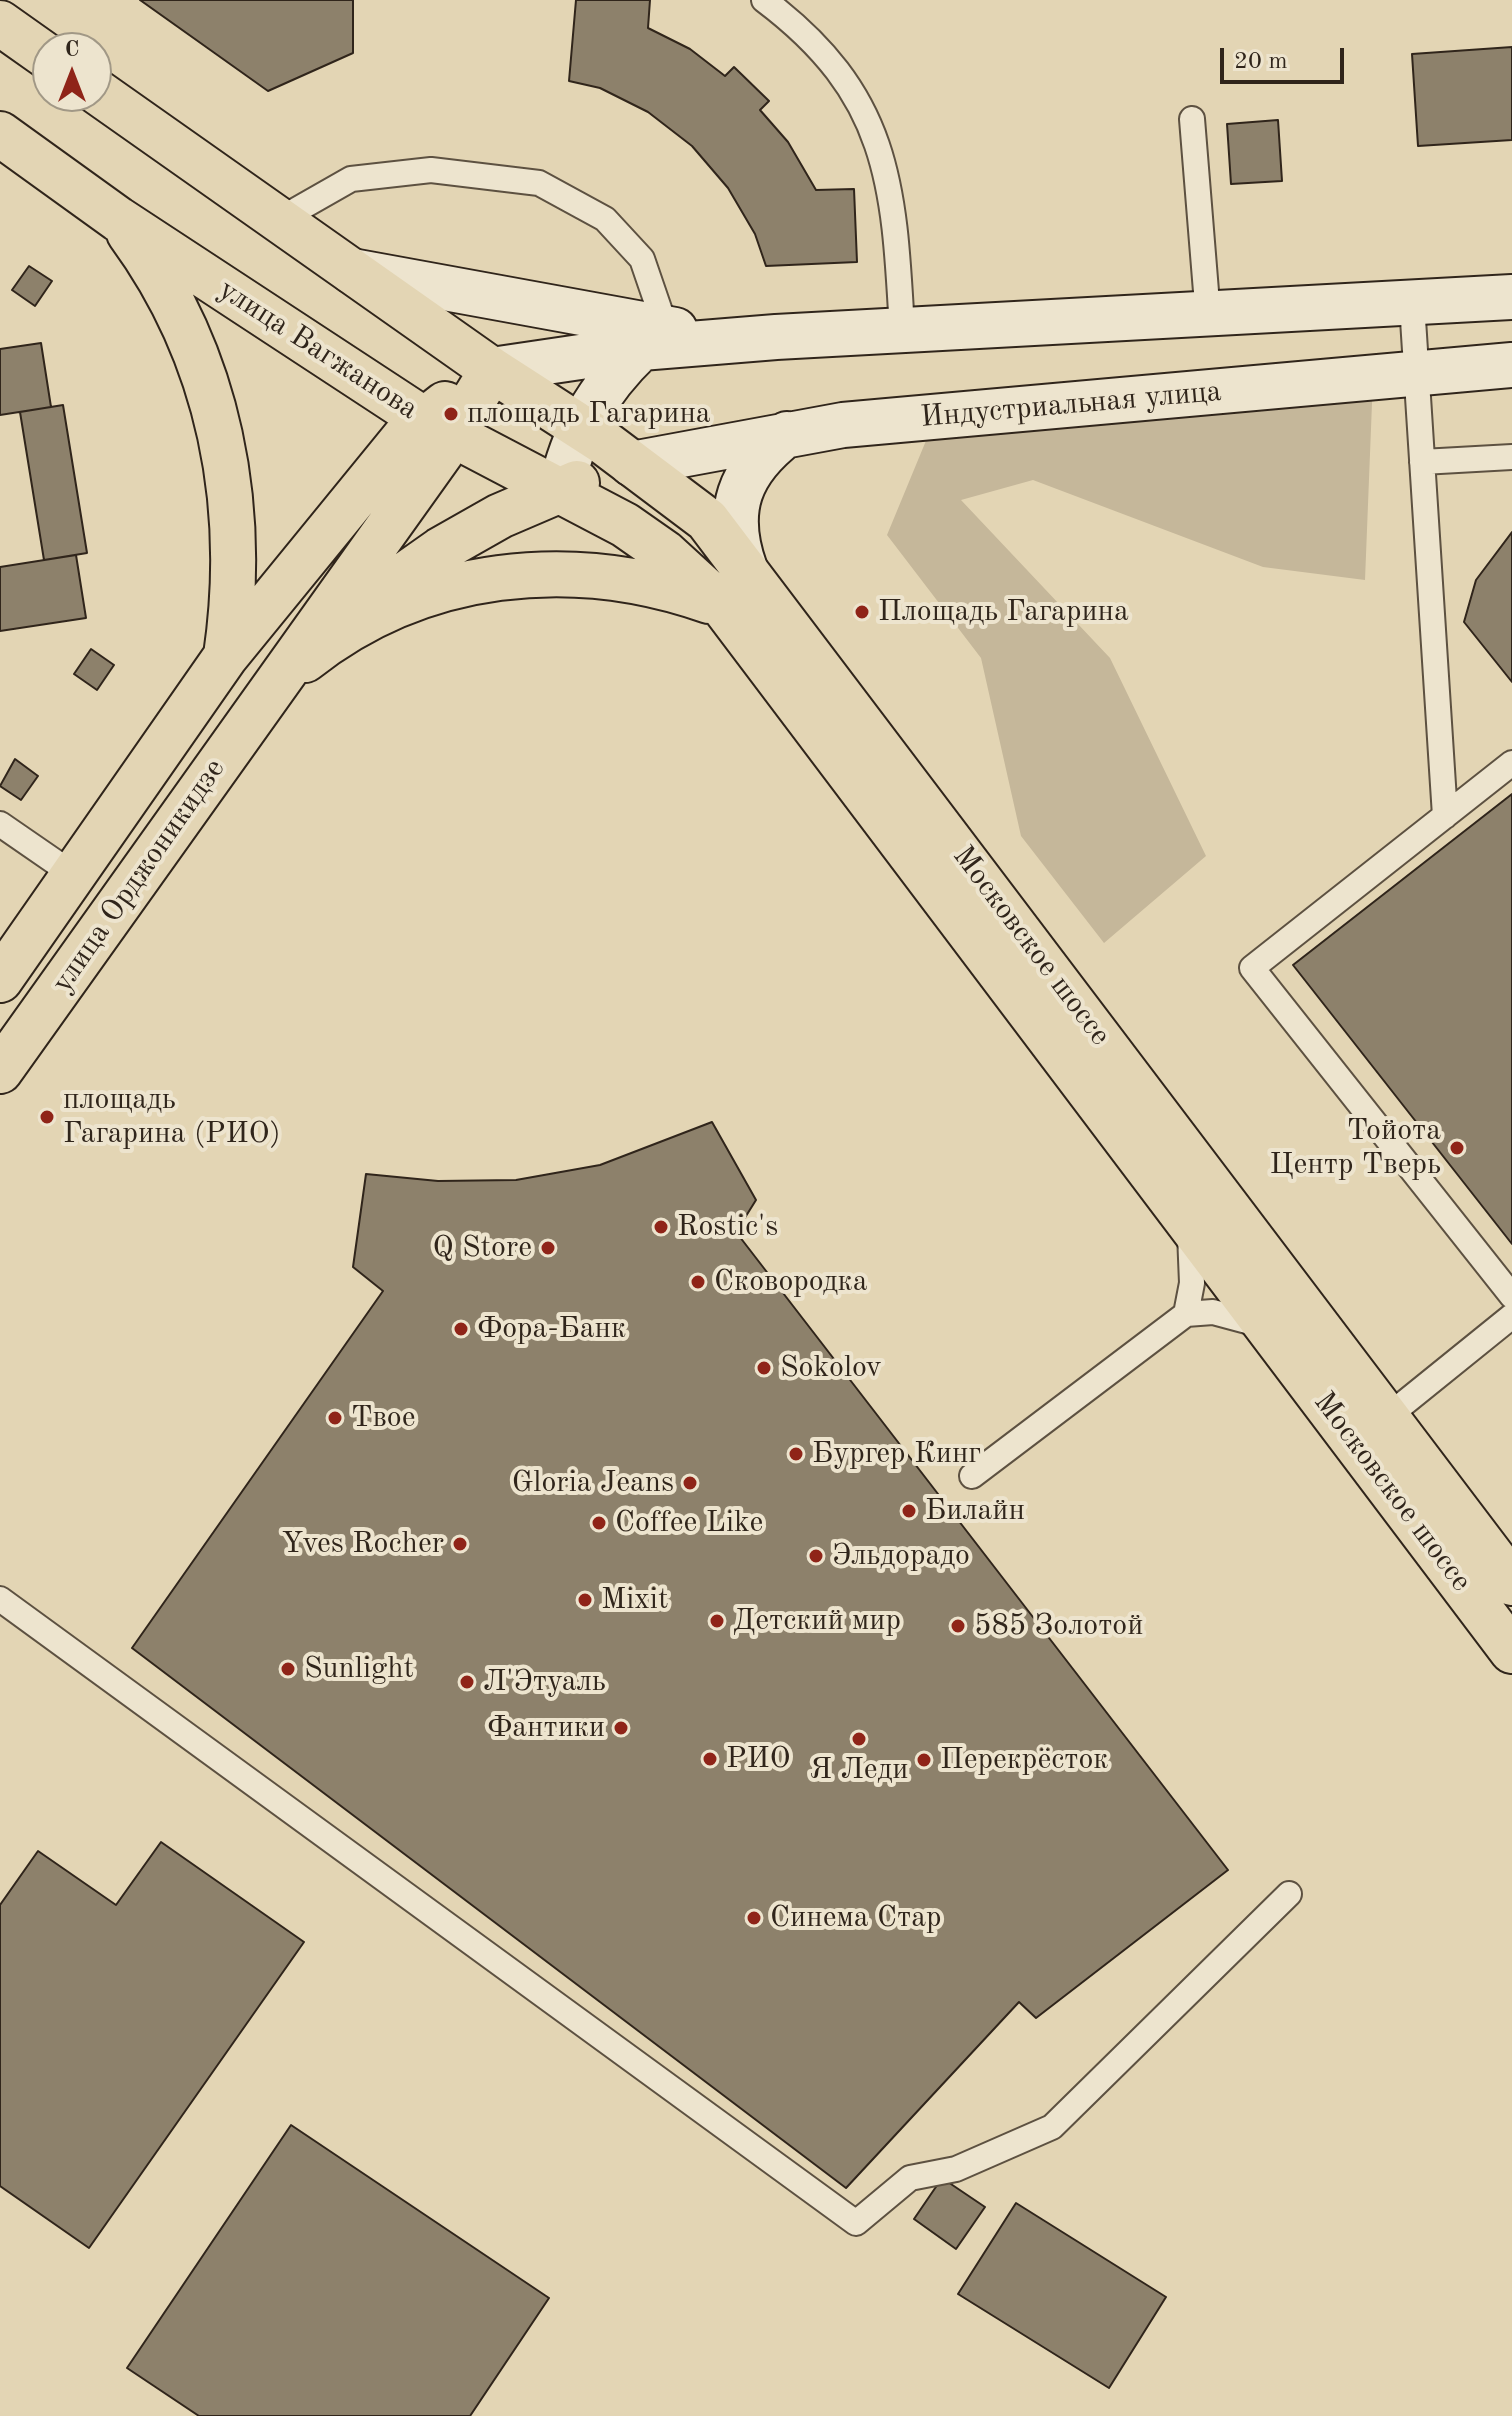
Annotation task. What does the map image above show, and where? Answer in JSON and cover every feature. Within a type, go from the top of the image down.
[{"type":"main road","points":[[0,23],[32,46]]},
{"type":"main road","points":[[112,102],[492,370],[437,428],[278,681]]},
{"type":"main road","name":"улица Вагжанова","points":[[0,134],[118,219],[437,428],[625,525],[665,553],[723,606]]},
{"type":"main road","points":[[118,219],[171,301],[204,374],[218,419],[234,513],[233,609],[226,656]]},
{"type":"main road","name":"Московское шоссе","points":[[492,370],[579,426],[707,520],[1512,1583]]},
{"type":"main road","name":"улица Орджоникидзе","points":[[0,980],[226,656],[437,428]]},
{"type":"main road","points":[[278,681],[383,589],[440,550],[500,516],[597,473],[632,464]]},
{"type":"main road","points":[[278,681],[320,648],[365,620],[413,599],[516,574],[569,572],[621,577],[673,589],[723,606]]},
{"type":"main road","name":"Московское шоссе","points":[[723,606],[1512,1651]]},
{"type":"main road","name":"улица Орджоникидзе","points":[[0,1071],[278,681]]},
{"type":"street","points":[[352,271],[654,339],[736,341],[1512,297]]},
{"type":"street","points":[[492,370],[654,339]]},
{"type":"street","points":[[560,492],[579,426],[603,389],[654,339]]},
{"type":"street","name":"Индустриальная улица","points":[[632,464],[843,425],[1512,365]]},
{"type":"street","points":[[745,569],[737,544],[735,519],[739,493],[750,470],[767,450],[787,434]]},
{"type":"lane","points":[[764,0],[796,25],[845,80],[874,132],[890,181],[902,330]]},
{"type":"lane","points":[[1192,119],[1208,316]]},
{"type":"lane","points":[[279,220],[351,179],[431,170],[539,183],[605,219],[642,259],[654,339]]},
{"type":"lane","points":[[1412,304],[1445,816]]},
{"type":"lane","points":[[1422,462],[1512,457]]},
{"type":"lane","points":[[1512,763],[1252,968],[1512,1296]]},
{"type":"lane","points":[[0,824],[74,875]]},
{"type":"lane","points":[[1186,1314],[1193,1255],[1188,1221]]},
{"type":"lane","points":[[972,1476],[1186,1314],[1213,1312],[1267,1326]]},
{"type":"lane","points":[[1387,1417],[1512,1316]]},
{"type":"lane","points":[[0,1599],[856,2223],[910,2178],[956,2169],[1052,2127],[1289,1894]]},
{"type":"shaded area","points":[[1373,378],[1365,580],[1263,567],[1033,480],[961,500],[1110,658],[1206,856],[1104,943],[1021,836],[981,658],[887,535],[942,402]]},
{"type":"building","points":[[140,0],[353,0],[353,53],[268,91]]},
{"type":"building","points":[[576,0],[650,0],[648,28],[690,49],[725,76],[734,67],[769,101],[760,110],[788,142],[816,190],[854,189],[857,262],[766,266],[755,234],[728,188],[692,146],[648,112],[600,88],[569,81]]},
{"type":"building","points":[[1512,47],[1512,140],[1418,146],[1412,54]]},
{"type":"building","points":[[1278,120],[1282,181],[1231,184],[1227,124]]},
{"type":"building","points":[[29,266],[52,281],[35,306],[12,290]]},
{"type":"building","points":[[41,343],[51,407],[0,415],[0,349]]},
{"type":"building","points":[[63,405],[87,553],[44,560],[20,412]]},
{"type":"building","points":[[1512,532],[1512,682],[1464,622],[1476,580]]},
{"type":"building","points":[[76,555],[86,618],[0,631],[0,567]]},
{"type":"building","points":[[91,649],[114,665],[97,690],[74,674]]},
{"type":"building","points":[[15,759],[38,776],[21,800],[0,786]]},
{"type":"building","points":[[1512,794],[1512,1244],[1293,965]]},
{"type":"building","name":"РИО","points":[[712,1122],[756,1200],[736,1232],[1228,1870],[1036,2018],[1019,2002],[846,2188],[132,1648],[383,1291],[353,1267],[366,1174],[438,1181],[516,1180],[600,1165]]},
{"type":"building","points":[[161,1842],[304,1942],[89,2248],[0,2186],[0,1905],[38,1851],[116,1905]]},
{"type":"building","points":[[291,2125],[549,2298],[470,2416],[199,2416],[127,2368]]},
{"type":"building","points":[[942,2178],[985,2207],[956,2249],[914,2219]]},
{"type":"building","points":[[1016,2203],[1166,2297],[1109,2388],[958,2294]]},
{"type":"place","name":"площадь Гагарина","points":[[451,414]]},
{"type":"place","name":"Площадь Гагарина","points":[[862,612]]},
{"type":"place","name":"площадь Гагарина (РИО)","points":[[47,1117]]},
{"type":"place","name":"Тойота Центр Тверь","points":[[1457,1148]]},
{"type":"place","name":"Rostic's","points":[[661,1227]]},
{"type":"place","name":"Q Store","points":[[548,1248]]},
{"type":"place","name":"Сковородка","points":[[698,1282]]},
{"type":"place","name":"Фора-Банк","points":[[461,1329]]},
{"type":"place","name":"Sokolov","points":[[764,1368]]},
{"type":"place","name":"Твое","points":[[335,1418]]},
{"type":"place","name":"Бургер Кинг","points":[[796,1454]]},
{"type":"place","name":"Gloria Jeans","points":[[690,1483]]},
{"type":"place","name":"Билайн","points":[[909,1511]]},
{"type":"place","name":"Coffee Like","points":[[599,1523]]},
{"type":"place","name":"Yves Rocher","points":[[460,1544]]},
{"type":"place","name":"Эльдорадо","points":[[816,1556]]},
{"type":"place","name":"Mixit","points":[[585,1600]]},
{"type":"place","name":"Детский мир","points":[[717,1621]]},
{"type":"place","name":"585 Золотой","points":[[958,1626]]},
{"type":"place","name":"Sunlight","points":[[288,1669]]},
{"type":"place","name":"Л'Этуаль","points":[[467,1682]]},
{"type":"place","name":"Фантики","points":[[621,1728]]},
{"type":"place","name":"Я Леди","points":[[859,1739]]},
{"type":"place","name":"РИО","points":[[710,1759]]},
{"type":"place","name":"Перекрёсток","points":[[924,1760]]},
{"type":"place","name":"Синема Стар","points":[[754,1918]]}]
